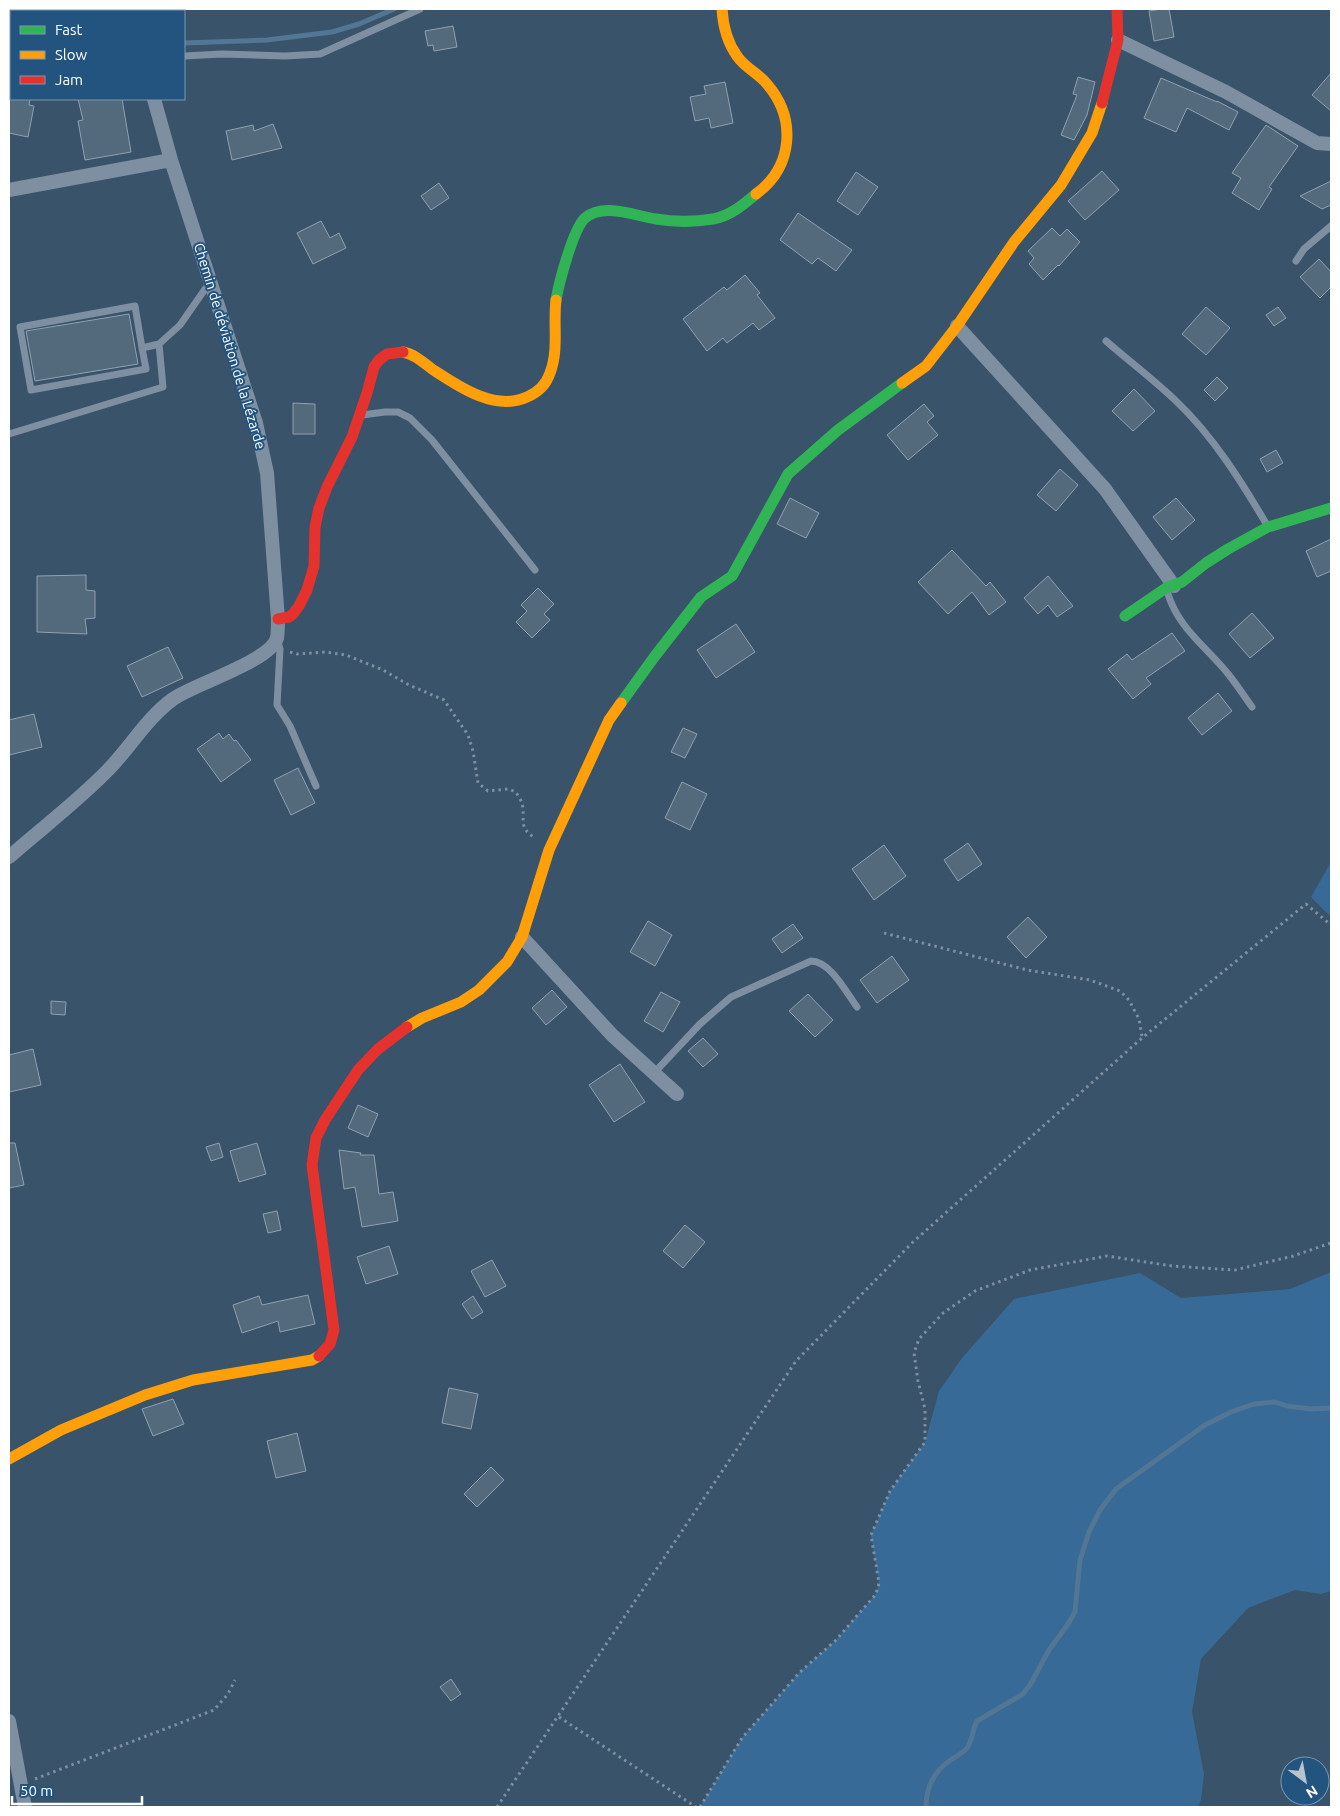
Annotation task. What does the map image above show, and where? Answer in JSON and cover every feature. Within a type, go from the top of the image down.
[{"type":"street","points":[[278,619],[289,617],[298,607],[311,579],[314,565],[315,520],[327,487],[351,439],[369,389],[374,366],[379,359],[388,353],[402,351],[415,357],[462,388],[486,398],[504,401],[519,400],[533,396],[542,389],[549,379],[553,363],[556,303],[576,229],[585,218],[597,212],[617,212],[659,219],[714,219],[731,213],[764,189],[780,168],[784,160],[787,138],[783,106],[769,85],[755,75],[737,56],[727,38],[722,20],[722,9]]},
{"type":"street","points":[[9,1459],[61,1430],[145,1395],[193,1380],[312,1360],[328,1348],[333,1339],[334,1330],[312,1164],[316,1138],[340,1095],[358,1070],[396,1034],[422,1018],[461,1002],[479,990],[507,962],[522,937],[556,833],[609,720],[655,656],[701,598],[732,576],[788,474],[838,430],[926,366],[1014,242],[1061,185],[1092,133],[1098,119],[1118,40],[1118,9]]},
{"type":"street","points":[[1118,40],[1226,92],[1317,143],[1331,145]]},
{"type":"street","name":"Chemin de déviation de la Lézarde","points":[[154,100],[171,160],[256,423],[266,473],[278,619],[278,644]]},
{"type":"street","points":[[9,190],[171,160]]},
{"type":"street","points":[[956,326],[1105,489],[1170,587]]},
{"type":"street","points":[[1125,616],[1194,574],[1206,563],[1228,549],[1268,527],[1331,508]]},
{"type":"street","points":[[9,857],[95,783],[122,755],[146,724],[174,698],[224,676],[278,644]]},
{"type":"street","points":[[522,937],[612,1035],[678,1094]]},
{"type":"street","points":[[9,1721],[24,1807]]},
{"type":"lane","points":[[185,56],[320,54],[420,9]]},
{"type":"lane","points":[[1296,261],[1304,249],[1331,226]]},
{"type":"lane","points":[[142,348],[160,344],[180,325],[211,281]]},
{"type":"lane","points":[[135,306],[142,348],[146,369],[31,390],[20,327],[135,306]]},
{"type":"lane","points":[[1106,341],[1176,402],[1200,427],[1240,480],[1268,527]]},
{"type":"lane","points":[[9,434],[163,387],[160,344]]},
{"type":"lane","points":[[359,415],[398,412],[410,418],[432,440],[535,570]]},
{"type":"lane","points":[[1170,587],[1172,608],[1184,626],[1229,674],[1252,707]]},
{"type":"lane","points":[[278,644],[276,705],[290,726],[316,786]]},
{"type":"lane","points":[[654,1074],[700,1024],[731,998],[811,961],[818,961],[828,967],[857,1007]]},
{"type":"path","points":[[278,644],[297,654],[325,652],[346,655],[383,670],[409,685],[444,700],[468,735],[473,751],[478,783],[488,791],[508,789],[516,792],[522,804],[522,822],[528,834],[538,840],[556,833]]},
{"type":"path","points":[[497,1807],[796,1360],[913,1242],[1142,1038],[1306,904],[1331,925]]},
{"type":"path","points":[[884,933],[1027,970],[1090,980],[1120,991],[1129,1000],[1139,1019],[1142,1038]]},
{"type":"path","points":[[700,1807],[742,1738],[800,1672],[836,1640],[876,1594],[879,1583],[871,1535],[890,1491],[925,1442],[925,1409],[914,1353],[919,1339],[943,1313],[975,1291],[1030,1270],[1107,1256],[1172,1266],[1235,1270],[1293,1256],[1331,1243]]},
{"type":"path","points":[[20,1780],[38,1779],[214,1710],[228,1694],[235,1680]]},
{"type":"path","points":[[559,1717],[696,1807]]},
{"type":"shaded area","points":[[9,9],[110,9],[110,10]]},
{"type":"shaded area","points":[[1331,862],[1331,917],[1311,897]]},
{"type":"shaded area","points":[[1331,1272],[1331,1591],[1321,1594],[1295,1590],[1248,1608],[1201,1659],[1192,1712],[1204,1774],[1201,1800],[1198,1807],[700,1807],[742,1738],[800,1672],[836,1640],[876,1594],[879,1583],[871,1535],[890,1491],[925,1442],[939,1391],[962,1358],[1014,1299],[1140,1273],[1181,1298],[1290,1289]]},
{"type":"building","points":[[1169,9],[1174,37],[1154,41],[1149,11]]},
{"type":"building","points":[[453,26],[457,47],[434,51],[433,45],[428,46],[425,31]]},
{"type":"building","points":[[1331,73],[1331,111],[1312,95]]},
{"type":"building","points":[[1078,77],[1095,82],[1087,115],[1074,140],[1061,135],[1077,95],[1073,94]]},
{"type":"building","points":[[1161,78],[1217,101],[1238,112],[1229,130],[1187,108],[1176,132],[1144,118]]},
{"type":"building","points":[[725,82],[733,123],[711,128],[709,118],[695,121],[690,97],[706,94],[704,86]]},
{"type":"building","points":[[9,99],[30,100],[29,105],[34,106],[28,137],[9,133]]},
{"type":"building","points":[[78,100],[122,100],[131,152],[85,160],[78,121],[83,120]]},
{"type":"building","points":[[273,124],[282,148],[232,160],[226,131],[253,125],[254,131]]},
{"type":"building","points":[[1266,125],[1298,146],[1269,187],[1272,189],[1259,210],[1232,193],[1241,178],[1232,173]]},
{"type":"building","points":[[1102,171],[1119,190],[1085,220],[1068,201]]},
{"type":"building","points":[[856,172],[878,187],[858,215],[837,201]]},
{"type":"building","points":[[1331,181],[1331,205],[1322,209],[1300,196]]},
{"type":"building","points":[[439,183],[449,198],[431,210],[421,196]]},
{"type":"building","points":[[798,213],[852,250],[836,271],[818,258],[812,264],[780,240]]},
{"type":"building","points":[[321,221],[330,238],[339,233],[346,248],[313,264],[297,233]]},
{"type":"building","points":[[1052,228],[1060,236],[1067,229],[1080,242],[1059,266],[1043,280],[1029,264],[1034,258],[1028,251]]},
{"type":"building","points":[[1319,259],[1331,272],[1331,287],[1320,298],[1300,277]]},
{"type":"building","points":[[745,275],[760,293],[757,295],[775,318],[759,330],[753,323],[727,343],[723,338],[707,351],[683,319],[724,287],[727,290]]},
{"type":"building","points":[[1206,307],[1230,328],[1206,355],[1182,334]]},
{"type":"building","points":[[1278,307],[1286,318],[1274,326],[1266,315]]},
{"type":"building","points":[[129,314],[138,364],[35,381],[26,331]]},
{"type":"building","points":[[1217,377],[1228,388],[1215,401],[1204,390]]},
{"type":"building","points":[[1134,389],[1155,411],[1133,431],[1112,411]]},
{"type":"building","points":[[293,403],[315,404],[315,434],[293,434]]},
{"type":"building","points":[[924,404],[934,416],[927,422],[938,435],[908,460],[887,435]]},
{"type":"building","points":[[1276,450],[1283,463],[1267,472],[1260,459]]},
{"type":"building","points":[[1060,469],[1078,485],[1056,511],[1037,495]]},
{"type":"building","points":[[790,498],[819,513],[806,538],[777,524]]},
{"type":"building","points":[[1176,498],[1195,520],[1172,540],[1153,517]]},
{"type":"building","points":[[1331,539],[1331,571],[1317,577],[1306,551]]},
{"type":"building","points":[[952,550],[986,586],[990,582],[1006,602],[989,615],[972,592],[948,614],[918,582]]},
{"type":"building","points":[[86,575],[86,590],[95,591],[95,618],[85,619],[87,634],[37,632],[37,576]]},
{"type":"building","points":[[1048,576],[1073,606],[1057,617],[1048,605],[1038,614],[1024,598]]},
{"type":"building","points":[[538,588],[554,604],[544,614],[550,620],[532,638],[516,622],[527,611],[521,605]]},
{"type":"building","points":[[1252,613],[1274,638],[1250,658],[1229,634]]},
{"type":"building","points":[[736,624],[755,652],[716,678],[697,650]]},
{"type":"building","points":[[1172,633],[1185,651],[1146,678],[1151,684],[1133,699],[1108,669],[1127,654],[1132,660]]},
{"type":"building","points":[[168,647],[183,678],[142,697],[127,666]]},
{"type":"building","points":[[1218,693],[1232,711],[1202,735],[1188,718]]},
{"type":"building","points":[[34,714],[42,747],[9,755],[9,720]]},
{"type":"building","points":[[683,728],[697,734],[685,758],[671,752]]},
{"type":"building","points":[[219,733],[223,739],[229,734],[251,760],[221,782],[197,749]]},
{"type":"building","points":[[298,768],[315,803],[291,815],[274,780]]},
{"type":"building","points":[[682,782],[707,794],[690,830],[665,818]]},
{"type":"building","points":[[968,843],[982,864],[958,881],[944,860]]},
{"type":"building","points":[[884,845],[906,876],[874,900],[852,869]]},
{"type":"building","points":[[1028,917],[1047,937],[1026,958],[1007,937]]},
{"type":"building","points":[[648,921],[672,935],[655,966],[630,952]]},
{"type":"building","points":[[793,924],[803,938],[782,953],[772,939]]},
{"type":"building","points":[[892,956],[909,980],[877,1003],[860,980]]},
{"type":"building","points":[[552,990],[567,1007],[546,1025],[532,1008]]},
{"type":"building","points":[[661,992],[680,1002],[663,1032],[644,1021]]},
{"type":"building","points":[[808,994],[833,1020],[815,1037],[789,1011]]},
{"type":"building","points":[[51,1001],[66,1002],[65,1015],[51,1014]]},
{"type":"building","points":[[703,1038],[718,1054],[703,1067],[688,1051]]},
{"type":"building","points":[[33,1049],[41,1085],[9,1092],[9,1055]]},
{"type":"building","points":[[620,1064],[645,1102],[614,1122],[589,1085]]},
{"type":"building","points":[[358,1105],[378,1114],[368,1137],[348,1128]]},
{"type":"building","points":[[9,1143],[15,1143],[24,1185],[9,1188]]},
{"type":"building","points":[[219,1143],[223,1157],[211,1161],[206,1147]]},
{"type":"building","points":[[257,1143],[266,1174],[239,1182],[230,1151]]},
{"type":"building","points":[[339,1150],[361,1153],[360,1155],[374,1155],[379,1194],[393,1192],[398,1221],[362,1227],[355,1187],[344,1189]]},
{"type":"building","points":[[277,1211],[281,1230],[268,1233],[263,1214]]},
{"type":"building","points":[[685,1225],[705,1242],[683,1268],[663,1251]]},
{"type":"building","points":[[389,1246],[398,1274],[366,1284],[357,1257]]},
{"type":"building","points":[[492,1260],[506,1286],[485,1297],[471,1271]]},
{"type":"building","points":[[308,1295],[315,1324],[280,1332],[278,1321],[242,1333],[233,1305],[259,1296],[262,1305]]},
{"type":"building","points":[[473,1296],[483,1312],[472,1319],[462,1304]]},
{"type":"building","points":[[449,1388],[478,1394],[471,1429],[442,1423]]},
{"type":"building","points":[[173,1399],[184,1424],[153,1436],[142,1409]]},
{"type":"building","points":[[297,1433],[306,1471],[276,1478],[267,1441]]},
{"type":"building","points":[[491,1467],[504,1480],[477,1507],[464,1494]]},
{"type":"building","points":[[451,1679],[461,1694],[451,1701],[440,1687]]},
{"type":"waterway","points":[[185,43],[267,40],[332,32],[359,24],[394,9]]},
{"type":"waterway","points":[[926,1807],[927,1794],[934,1776],[950,1760],[967,1748],[977,1721],[1023,1694],[1049,1650],[1068,1624],[1075,1612],[1080,1560],[1089,1532],[1100,1510],[1116,1489],[1205,1425],[1231,1412],[1254,1404],[1275,1402],[1287,1406],[1311,1409],[1331,1408]]},
{"type":"traffic: fast","points":[[556,300],[571,244],[580,224],[593,213],[610,210],[670,221],[706,220],[719,218],[731,213],[756,194]]},
{"type":"traffic: fast","points":[[621,703],[701,597],[732,576],[788,474],[838,430],[902,383]]},
{"type":"traffic: fast","points":[[1125,616],[1166,588],[1182,582],[1228,549],[1268,527],[1331,508]]},
{"type":"traffic: slow","points":[[722,9],[726,33],[734,51],[740,60],[767,84],[777,98],[783,112],[786,127],[787,142],[784,157],[778,170],[756,194]]},
{"type":"traffic: slow","points":[[902,383],[926,366],[957,326],[1014,242],[1061,185],[1092,133],[1102,103]]},
{"type":"traffic: slow","points":[[403,352],[415,356],[453,383],[477,395],[502,401],[515,401],[527,397],[544,385],[553,364],[556,300]]},
{"type":"traffic: slow","points":[[407,1027],[422,1018],[461,1002],[479,990],[507,962],[522,937],[549,850],[609,720],[621,703]]},
{"type":"traffic: slow","points":[[9,1459],[61,1430],[145,1395],[193,1380],[312,1360],[319,1356]]},
{"type":"traffic: jam","points":[[1102,103],[1118,40],[1117,9]]},
{"type":"traffic: jam","points":[[278,619],[289,617],[293,614],[307,590],[314,566],[315,527],[319,508],[327,487],[352,437],[374,367],[387,354],[403,352]]},
{"type":"traffic: jam","points":[[319,1356],[330,1344],[334,1330],[312,1165],[316,1138],[325,1120],[358,1070],[378,1049],[407,1027]]}]
